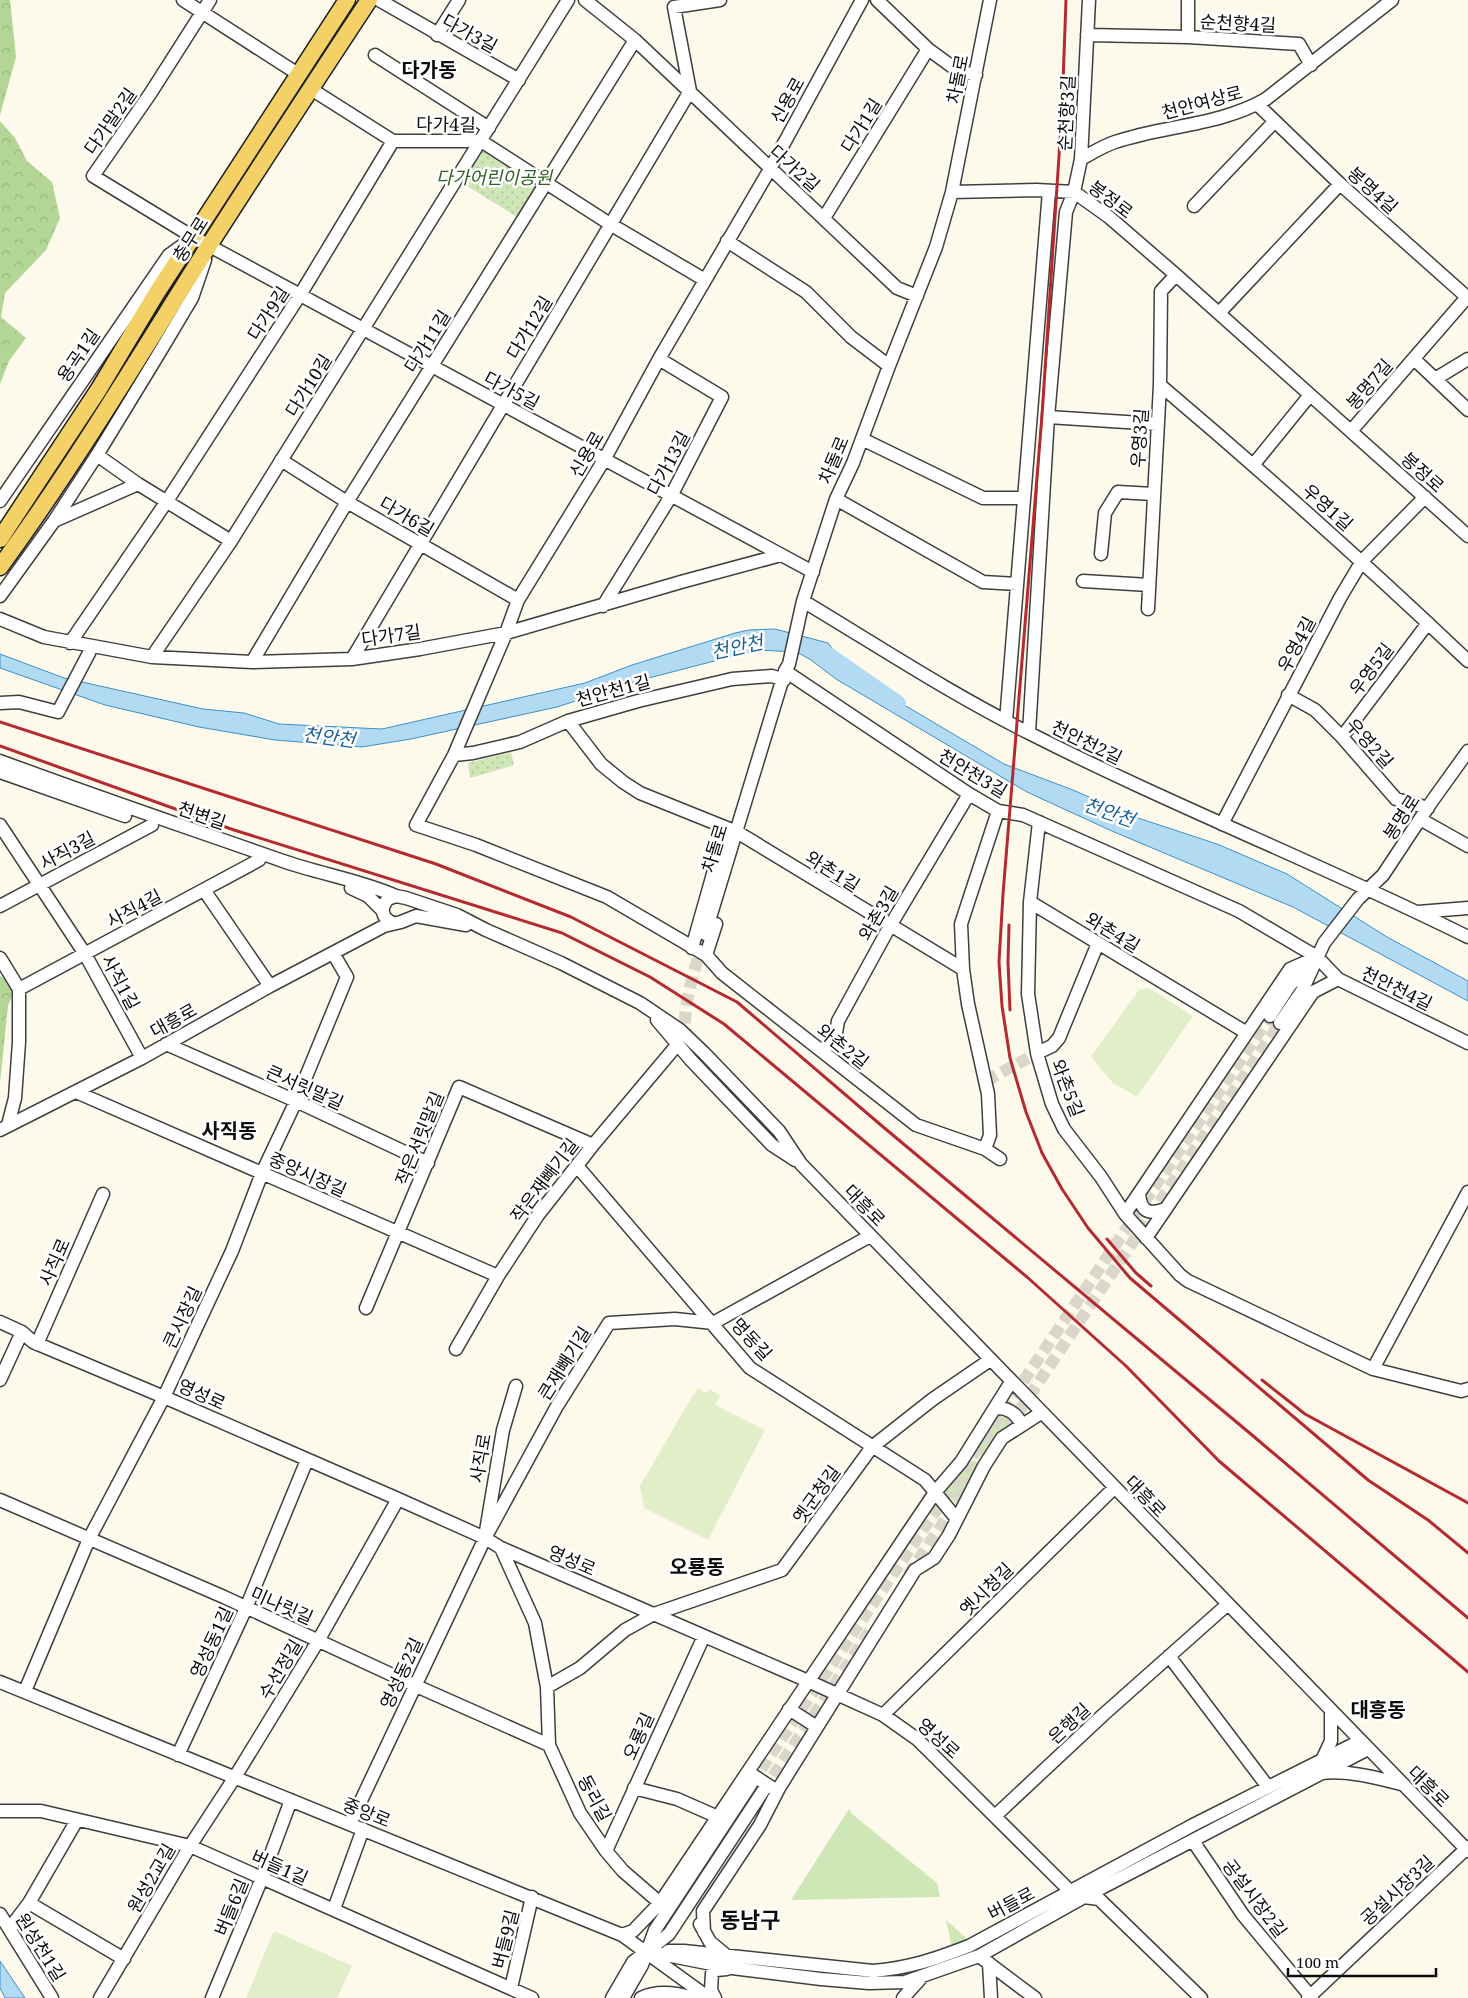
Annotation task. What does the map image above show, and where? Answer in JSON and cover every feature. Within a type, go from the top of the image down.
[{"type":"main road","name":"충무로","points":[[0,539],[99,389],[156,294],[347,0]]},
{"type":"main road","name":"충무로","points":[[0,567],[47,502],[209,246],[369,0]]},
{"type":"street","points":[[183,0],[298,74]]},
{"type":"street","name":"다가말2길","points":[[194,237],[93,176],[150,94],[210,0]]},
{"type":"street","name":"다가3길","points":[[379,0],[519,80]]},
{"type":"street","points":[[438,35],[458,0]]},
{"type":"street","name":"다가10길","points":[[152,657],[231,541],[568,0]]},
{"type":"street","name":"다가2길","points":[[585,0],[635,40],[897,288],[917,296]]},
{"type":"street","points":[[690,91],[674,7],[720,0]]},
{"type":"street","name":"신용로","points":[[454,755],[484,687],[518,600],[604,460],[658,359],[770,169],[862,0]]},
{"type":"street","points":[[877,0],[928,49],[958,71],[976,75]]},
{"type":"street","name":"차돌로","points":[[705,934],[786,672],[803,601],[836,499],[853,463],[936,247],[952,192],[990,0]]},
{"type":"street","name":"순천향3길","points":[[1030,733],[1048,417],[1066,212],[1074,192],[1081,159],[1089,0]]},
{"type":"street","name":"순천향4길","points":[[1188,0],[1188,37],[1299,44],[1311,65]]},
{"type":"street","name":"천안여상로","points":[[1081,159],[1115,142],[1214,120],[1244,111],[1258,104],[1311,65],[1392,0]]},
{"type":"street","points":[[1087,35],[1188,37]]},
{"type":"street","name":"다가11길","points":[[252,662],[347,502],[635,40]]},
{"type":"street","name":"다가1길","points":[[824,218],[928,49]]},
{"type":"street","points":[[375,55],[489,128]]},
{"type":"street","name":"다가4길","points":[[311,89],[393,141],[481,140],[610,224],[705,280]]},
{"type":"street","name":"다가12길","points":[[352,659],[690,91]]},
{"type":"street","name":"봉명4길","points":[[1258,104],[1340,184],[1468,297]]},
{"type":"street","points":[[1194,206],[1275,121]]},
{"type":"street","name":"다가9길","points":[[70,643],[167,501],[300,295],[393,141]]},
{"type":"street","points":[[1219,313],[1340,184]]},
{"type":"street","points":[[1006,721],[1048,191]]},
{"type":"street","name":"봉정로","points":[[952,192],[1074,192],[1109,217],[1176,275],[1468,536]]},
{"type":"street","name":"다가5길","points":[[194,237],[813,572]]},
{"type":"street","name":"용곡1길","points":[[0,501],[169,255],[194,237]]},
{"type":"street","points":[[727,241],[806,292],[852,336],[889,366]]},
{"type":"street","points":[[0,596],[97,455],[192,298],[209,246]]},
{"type":"street","name":"우영3길","points":[[1148,610],[1160,385],[1161,292],[1176,275]]},
{"type":"street","name":"봉명7길","points":[[1351,431],[1468,297]]},
{"type":"street","name":"다가13길","points":[[603,606],[671,496],[722,397],[658,359]]},
{"type":"street","name":"봉명7길","points":[[1414,359],[1468,410]]},
{"type":"street","points":[[1435,379],[1468,359]]},
{"type":"street","name":"우영1길","points":[[1160,385],[1254,464],[1362,561],[1468,661]]},
{"type":"street","points":[[1254,464],[1310,395]]},
{"type":"street","points":[[1048,417],[1157,424]]},
{"type":"street","points":[[862,439],[983,498],[1024,498]]},
{"type":"street","points":[[97,455],[138,484],[231,541]]},
{"type":"street","name":"다가6길","points":[[281,460],[347,502],[518,600]]},
{"type":"street","points":[[54,520],[138,484]]},
{"type":"street","points":[[1101,554],[1104,513],[1118,492],[1153,494]]},
{"type":"street","name":"우영4길","points":[[1222,824],[1288,695],[1362,561],[1425,497]]},
{"type":"street","points":[[836,499],[983,582],[1017,584]]},
{"type":"street","name":"다가7길","points":[[0,619],[44,637],[90,649],[152,657],[252,662],[352,659],[506,633],[781,555]]},
{"type":"street","points":[[1083,581],[1149,585]]},
{"type":"street","name":"천안천2길","points":[[803,601],[967,700],[1006,721],[1222,824],[1418,912],[1468,938]]},
{"type":"street","name":"우영5길","points":[[1342,737],[1428,623]]},
{"type":"street","points":[[0,703],[19,702],[58,712],[90,649]]},
{"type":"street","name":"천안천1길","points":[[454,755],[473,753],[520,742],[568,721],[638,701],[732,679],[772,676],[786,672]]},
{"type":"street","name":"천안천3길","points":[[786,672],[969,794],[998,811],[1023,815],[1239,911],[1316,957]]},
{"type":"street","name":"우영2길","points":[[1288,695],[1314,710],[1342,737],[1396,799],[1428,808]]},
{"type":"street","name":"와촌1길","points":[[568,721],[601,764],[640,794],[736,832],[963,969]]},
{"type":"street","name":"봉명로","points":[[1275,1019],[1302,991],[1324,943],[1358,899],[1383,875],[1468,751]]},
{"type":"street","name":"와촌2길","points":[[454,755],[416,825],[476,845],[607,897],[658,926],[706,955],[722,973],[916,1125],[985,1149],[1000,1159]]},
{"type":"street","name":"천변길","points":[[0,761],[260,857],[356,890],[368,896],[391,917]]},
{"type":"street","name":"천변길","points":[[0,772],[152,825],[384,891],[398,897],[428,903],[486,930]]},
{"type":"street","name":"와촌3길","points":[[823,1052],[836,1033],[838,1021],[890,926],[969,794]]},
{"type":"street","points":[[985,1149],[990,1135],[988,1094],[968,1004],[963,969],[961,924],[998,811]]},
{"type":"street","points":[[1420,819],[1468,846]]},
{"type":"street","points":[[1037,1053],[1028,994],[1030,902],[1039,822]]},
{"type":"street","name":"사직1길","points":[[0,825],[85,954],[142,1058]]},
{"type":"street","name":"사직3길","points":[[0,906],[152,825]]},
{"type":"street","points":[[692,948],[736,832]]},
{"type":"street","points":[[706,955],[736,832]]},
{"type":"street","name":"사직4길","points":[[19,989],[204,890],[260,857]]},
{"type":"street","points":[[204,890],[270,986]]},
{"type":"street","points":[[391,917],[409,908],[406,901],[398,897]]},
{"type":"street","name":"대흥로","points":[[4,1128],[142,1058],[362,937],[391,917],[385,902],[398,897]]},
{"type":"street","name":"와촌4길","points":[[1030,902],[1247,1033]]},
{"type":"street","points":[[1418,912],[1468,908]]},
{"type":"street","points":[[391,917],[416,916],[486,930]]},
{"type":"street","name":"대흥로","points":[[486,930],[640,1003],[680,1030],[779,1131],[801,1164],[870,1236],[1467,1849]]},
{"type":"street","name":"와촌5길","points":[[1098,943],[1059,1038],[1052,1046],[1037,1053],[1052,1104],[1064,1129],[1101,1177],[1125,1214],[1180,1275],[1188,1281],[1373,1369],[1461,1391],[1468,1389]]},
{"type":"street","name":"큰시장길","points":[[25,1691],[89,1539],[164,1397],[232,1251],[262,1173],[296,1101],[347,977],[333,953]]},
{"type":"street","points":[[1125,1214],[1290,969],[1316,957]]},
{"type":"street","name":"천안천4길","points":[[1316,957],[1338,979],[1468,1043]]},
{"type":"street","points":[[0,958],[19,989],[19,1042],[15,1098],[4,1128]]},
{"type":"street","points":[[1146,1238],[1313,992],[1338,979]]},
{"type":"street","name":"대흥로","points":[[650,1011],[677,1045],[772,1145],[801,1164]]},
{"type":"street","name":"큰서릿말길","points":[[166,1044],[296,1101],[428,1163]]},
{"type":"street","name":"작은재빼기길","points":[[456,1349],[498,1276],[538,1215],[593,1144],[677,1045]]},
{"type":"street","points":[[697,1057],[801,1164]]},
{"type":"street","name":"작은서릿말길","points":[[366,1308],[459,1087],[593,1144]]},
{"type":"street","name":"중앙시장길","points":[[76,1092],[498,1276]]},
{"type":"street","name":"명동길","points":[[576,1166],[750,1368],[925,1480],[936,1491],[956,1518]]},
{"type":"street","points":[[1373,1369],[1468,1192]]},
{"type":"street","name":"사직로","points":[[37,1344],[103,1194]]},
{"type":"street","points":[[1139,1194],[1142,1206],[1148,1211],[1154,1213],[1165,1209]]},
{"type":"street","points":[[713,1323],[870,1236]]},
{"type":"street","name":"큰재빼기길","points":[[485,1538],[557,1406],[609,1323],[675,1319],[713,1323]]},
{"type":"street","name":"영성로","points":[[0,1322],[22,1332],[37,1344],[398,1499],[485,1538],[501,1548],[883,1715],[917,1739],[1070,1891],[1084,1897],[1099,1899],[1201,1998]]},
{"type":"street","points":[[0,1380],[22,1332]]},
{"type":"street","name":"옛군청길","points":[[654,1614],[782,1570],[872,1447],[933,1399],[990,1360]]},
{"type":"street","points":[[623,1998],[642,1965],[655,1930],[789,1708],[936,1491],[961,1462],[1011,1382]]},
{"type":"street","name":"사직로","points":[[485,1538],[503,1430],[516,1386]]},
{"type":"street","points":[[995,1408],[1002,1408],[1013,1412],[1022,1425]]},
{"type":"street","points":[[704,1932],[703,1910],[760,1825],[778,1790],[915,1570],[934,1558],[954,1527],[956,1518],[984,1466],[1002,1438],[1041,1413]]},
{"type":"street","name":"영성동1길","points":[[178,1755],[246,1608],[307,1460]]},
{"type":"street","name":"옛시청길","points":[[883,1715],[1114,1488]]},
{"type":"street","name":"수선정길","points":[[235,1777],[318,1641],[398,1499]]},
{"type":"street","name":"미나릿길","points":[[0,1500],[549,1744]]},
{"type":"street","name":"영성동2길","points":[[350,1824],[485,1538]]},
{"type":"street","name":"동리길","points":[[501,1548],[534,1623],[547,1687],[549,1744],[580,1813],[606,1851],[623,1871],[660,1903]]},
{"type":"street","name":"은행길","points":[[995,1816],[1228,1604]]},
{"type":"street","points":[[547,1687],[580,1668],[625,1630],[654,1614]]},
{"type":"street","name":"오룡길","points":[[606,1851],[704,1636]]},
{"type":"street","points":[[1169,1656],[1268,1787]]},
{"type":"street","name":"중앙로","points":[[0,1682],[622,1935],[709,1998]]},
{"type":"street","points":[[789,1708],[817,1727]]},
{"type":"street","points":[[1323,1758],[1331,1741],[1331,1711]]},
{"type":"street","name":"버들로","points":[[646,1951],[684,1951],[873,1972],[902,1969],[936,1959],[969,1946],[1193,1825],[1323,1758],[1364,1745]]},
{"type":"street","name":"버들로","points":[[646,1951],[732,1968],[869,1983],[905,1982],[984,1959],[1084,1897],[1282,1795],[1320,1774],[1364,1745]]},
{"type":"street","points":[[1320,1774],[1330,1772],[1356,1775],[1402,1784]]},
{"type":"street","points":[[750,1775],[778,1790]]},
{"type":"street","points":[[622,1935],[633,1931],[660,1903],[718,1816],[750,1775]]},
{"type":"street","name":"원성2교길","points":[[100,1998],[190,1846],[235,1777]]},
{"type":"street","points":[[634,1788],[676,1799],[718,1816]]},
{"type":"street","points":[[612,1998],[633,1962],[669,1934],[763,1791]]},
{"type":"street","name":"버들6길","points":[[212,1998],[262,1878],[291,1800]]},
{"type":"street","name":"버들1길","points":[[0,1811],[41,1812],[190,1846],[532,1998]]},
{"type":"street","points":[[10,1928],[29,1902],[77,1820]]},
{"type":"street","points":[[334,1909],[363,1829]]},
{"type":"street","name":"공설시장2길","points":[[1193,1841],[1242,1916],[1310,1997]]},
{"type":"street","name":"공설시장3길","points":[[1310,1997],[1467,1849]]},
{"type":"street","points":[[710,1872],[697,1909],[698,1922],[710,1942],[727,1956]]},
{"type":"street","name":"버들9길","points":[[511,1988],[531,1909],[532,1897]]},
{"type":"street","points":[[29,1902],[124,1959]]},
{"type":"street","name":"원성천1길","points":[[0,1914],[52,1998]]},
{"type":"street","points":[[984,1959],[991,1998]]},
{"type":"street","points":[[984,1959],[1035,1998]]},
{"type":"street","points":[[715,1998],[711,1990],[712,1973],[716,1970],[732,1968]]},
{"type":"street","points":[[903,1998],[922,1976]]},
{"type":"street","points":[[641,1998],[646,1995],[670,1993],[694,1998]]},
{"type":"green space","points":[[0,0],[10,0],[16,57],[0,115]]},
{"type":"green space","points":[[0,121],[15,138],[27,161],[52,182],[60,218],[46,250],[5,293],[1,317],[26,338],[9,361],[0,384]]},
{"type":"green space","name":"다가어린이공원","points":[[487,147],[537,180],[539,187],[520,219],[459,181],[478,149]]},
{"type":"green space","points":[[511,752],[514,765],[470,778],[468,763]]},
{"type":"green space","points":[[0,976],[13,982],[14,991],[8,1006],[0,1082]]},
{"type":"green space","points":[[1149,988],[1193,1016],[1137,1097],[1113,1083],[1091,1057],[1139,990]]},
{"type":"green space","points":[[698,1388],[706,1393],[710,1389],[720,1396],[715,1405],[765,1430],[708,1540],[644,1508],[640,1486]]},
{"type":"green space","points":[[998,1411],[1017,1419],[983,1457],[971,1449]]},
{"type":"green space","points":[[973,1460],[981,1465],[958,1506],[944,1490],[964,1461],[970,1465]]},
{"type":"green space","points":[[849,1809],[852,1814],[937,1883],[940,1897],[791,1900]]},
{"type":"green space","points":[[946,1920],[973,1944],[953,1952]]},
{"type":"green space","points":[[274,1931],[352,1966],[337,1998],[246,1998]]},
{"type":"water","points":[[775,629],[828,643],[850,673],[1004,764],[1073,790],[1135,817],[1217,844],[1287,874],[1387,937],[1468,981],[1468,1001],[1293,907],[1114,832],[1027,792],[836,679],[797,652],[757,650],[637,681],[557,707],[411,739],[362,747],[275,740],[199,727],[105,705],[0,668],[0,654],[64,678],[203,709],[244,713],[279,724],[382,729],[585,683],[632,665],[735,633],[749,630]]},
{"type":"water","points":[[0,1961],[25,1998],[5,1998],[0,1988]]},
{"type":"waterway","name":"천안천","points":[[828,656],[897,704]]},
{"type":"tunnel","points":[[697,1057],[689,1042],[685,1021],[688,996],[705,934]]},
{"type":"tunnel","points":[[751,1784],[1270,1016]]},
{"type":"tunnel","points":[[999,1441],[1280,1023]]},
{"type":"tunnel","points":[[986,1081],[1037,1053]]},
{"type":"tunnel","points":[[908,1575],[972,1480]]},
{"type":"tunnel","points":[[763,1791],[870,1631]]},
{"type":"railway","points":[[1066,0],[1062,110],[1042,416],[999,962],[1002,1006],[1010,1058],[1026,1112],[1042,1153],[1062,1189],[1088,1228],[1130,1278],[1368,1480],[1428,1520],[1468,1553]]},
{"type":"railway","points":[[0,722],[436,864],[571,917],[737,1002],[1468,1618]]},
{"type":"railway","points":[[0,746],[234,830],[562,933],[650,977],[724,1024],[1027,1277],[1126,1366],[1219,1461],[1468,1672]]},
{"type":"railway","points":[[1009,925],[1010,1010]]},
{"type":"railway","points":[[1107,1239],[1136,1273],[1151,1286]]},
{"type":"railway","points":[[1262,1380],[1305,1414],[1468,1503]]},
{"type":"district","name":"다가동","points":[[429,69]]},
{"type":"district","name":"사직동","points":[[229,1130]]},
{"type":"district","name":"오룡동","points":[[697,1566]]},
{"type":"district","name":"대흥동","points":[[1378,1709]]},
{"type":"district","name":"동남구","points":[[750,1919]]}]
